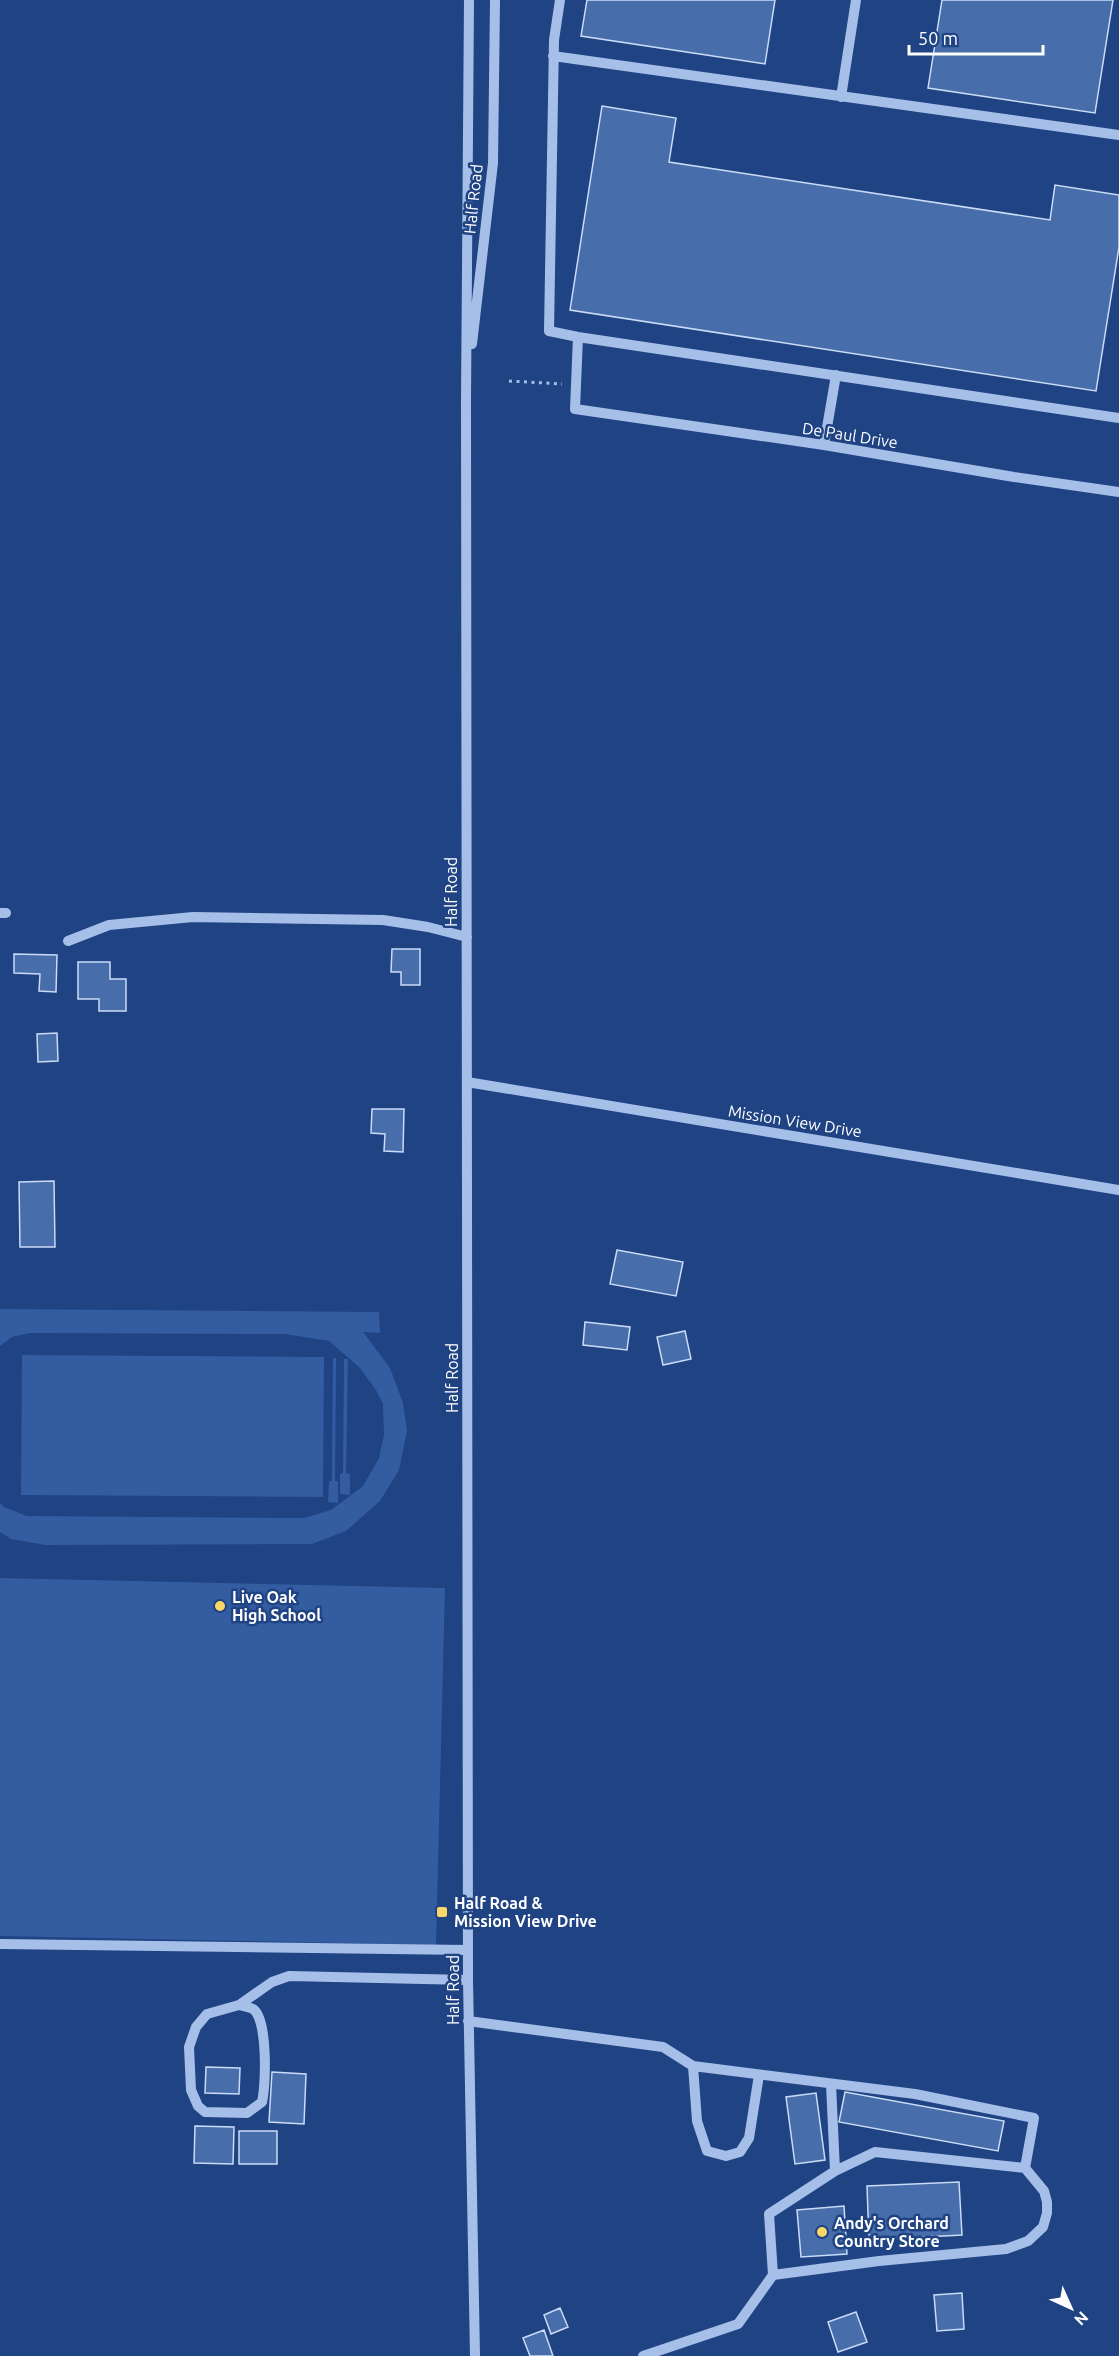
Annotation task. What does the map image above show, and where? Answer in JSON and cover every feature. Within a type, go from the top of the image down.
[{"type":"street","name":"Half Road","points":[[469,0],[466,401],[468,2021],[475,2356]]},
{"type":"street","name":"Half Road","points":[[466,401],[493,163],[495,0]]},
{"type":"street","points":[[560,0],[553,56],[549,331],[1119,418]]},
{"type":"street","points":[[841,97],[856,0]]},
{"type":"street","points":[[553,56],[1119,135]]},
{"type":"street","name":"De Paul Drive","points":[[578,337],[575,409],[824,445],[1119,492]]},
{"type":"street","points":[[824,445],[836,375]]},
{"type":"street","points":[[68,941],[109,925],[193,917],[383,920],[428,927],[466,937]]},
{"type":"street","name":"Mission View Drive","points":[[467,1082],[1119,1190]]},
{"type":"street","points":[[0,1944],[468,1950]]},
{"type":"street","points":[[239,2005],[254,2010],[261,2021],[266,2086],[262,2102],[247,2114],[205,2112],[198,2106],[191,2091],[189,2047],[196,2027],[207,2014],[239,2005],[272,1982],[289,1976],[468,1980]]},
{"type":"street","points":[[468,2021],[663,2047],[693,2066],[915,2094],[1034,2118],[1025,2168]]},
{"type":"street","points":[[693,2066],[697,2121],[707,2151],[726,2156],[740,2152],[749,2138],[759,2075]]},
{"type":"street","points":[[831,2084],[835,2171]]},
{"type":"street","points":[[643,2356],[738,2324],[773,2275],[769,2214],[835,2171],[875,2152],[1025,2168],[1044,2191],[1047,2213],[1043,2227],[1028,2241],[1006,2249],[879,2261],[773,2275]]},
{"type":"path","points":[[509,381],[562,384]]},
{"type":"shaded area","points":[[0,1309],[379,1312],[380,1333],[363,1332],[390,1368],[403,1403],[407,1431],[399,1470],[380,1501],[346,1531],[312,1544],[45,1545],[11,1539],[0,1532],[0,1503],[4,1507],[27,1516],[304,1518],[331,1510],[363,1486],[379,1458],[384,1435],[383,1404],[359,1367],[329,1341],[285,1334],[30,1333],[12,1337],[0,1346]]},
{"type":"shaded area","points":[[22,1355],[324,1357],[323,1497],[21,1495]]},
{"type":"shaded area","points":[[333,1358],[336,1358],[335,1481],[338,1481],[338,1503],[328,1502],[329,1481],[332,1481]]},
{"type":"shaded area","points":[[344,1359],[348,1359],[346,1473],[350,1474],[350,1495],[340,1494],[340,1474],[343,1473]]},
{"type":"shaded area","points":[[0,1578],[445,1588],[436,1945],[0,1936]]},
{"type":"building","points":[[587,0],[775,0],[765,64],[581,36]]},
{"type":"building","points":[[942,0],[1113,0],[1095,113],[928,88]]},
{"type":"building","points":[[602,106],[676,118],[669,162],[1050,220],[1055,185],[1119,195],[1119,247],[1096,391],[570,310]]},
{"type":"building","points":[[392,949],[420,949],[420,985],[401,985],[401,972],[391,972]]},
{"type":"building","points":[[14,954],[57,955],[56,992],[39,991],[40,974],[14,973]]},
{"type":"building","points":[[78,962],[110,962],[110,979],[126,979],[126,1011],[99,1011],[99,999],[78,999]]},
{"type":"building","points":[[57,1033],[58,1061],[38,1062],[37,1034]]},
{"type":"building","points":[[372,1109],[404,1109],[403,1152],[384,1151],[385,1134],[371,1133]]},
{"type":"building","points":[[54,1181],[55,1247],[20,1247],[19,1182]]},
{"type":"building","points":[[617,1250],[683,1262],[676,1296],[610,1284]]},
{"type":"building","points":[[585,1322],[630,1327],[627,1350],[583,1345]]},
{"type":"building","points":[[685,1331],[691,1359],[663,1365],[657,1337]]},
{"type":"building","points":[[206,2067],[240,2068],[239,2094],[205,2093]]},
{"type":"building","points":[[272,2072],[306,2074],[304,2124],[269,2122]]},
{"type":"building","points":[[845,2092],[1004,2121],[998,2151],[839,2122]]},
{"type":"building","points":[[816,2093],[825,2160],[795,2164],[786,2097]]},
{"type":"building","points":[[195,2126],[234,2127],[233,2164],[194,2163]]},
{"type":"building","points":[[239,2131],[277,2131],[277,2164],[239,2164]]},
{"type":"building","points":[[959,2182],[962,2235],[869,2240],[867,2186]]},
{"type":"building","name":"Andy's Orchard Country Store","points":[[844,2206],[847,2254],[801,2257],[797,2210]]},
{"type":"building","points":[[962,2293],[964,2329],[937,2331],[934,2295]]},
{"type":"building","points":[[560,2308],[568,2327],[551,2334],[544,2315]]},
{"type":"building","points":[[856,2312],[867,2342],[838,2352],[828,2322]]},
{"type":"building","points":[[544,2330],[553,2356],[530,2356],[523,2338]]},
{"type":"place","name":"Live Oak High School","points":[[220,1606]]},
{"type":"place","name":"Half Road & Mission View Drive","points":[[442,1912]]},
{"type":"place","name":"Andy's Orchard Country Store","points":[[822,2232]]}]
